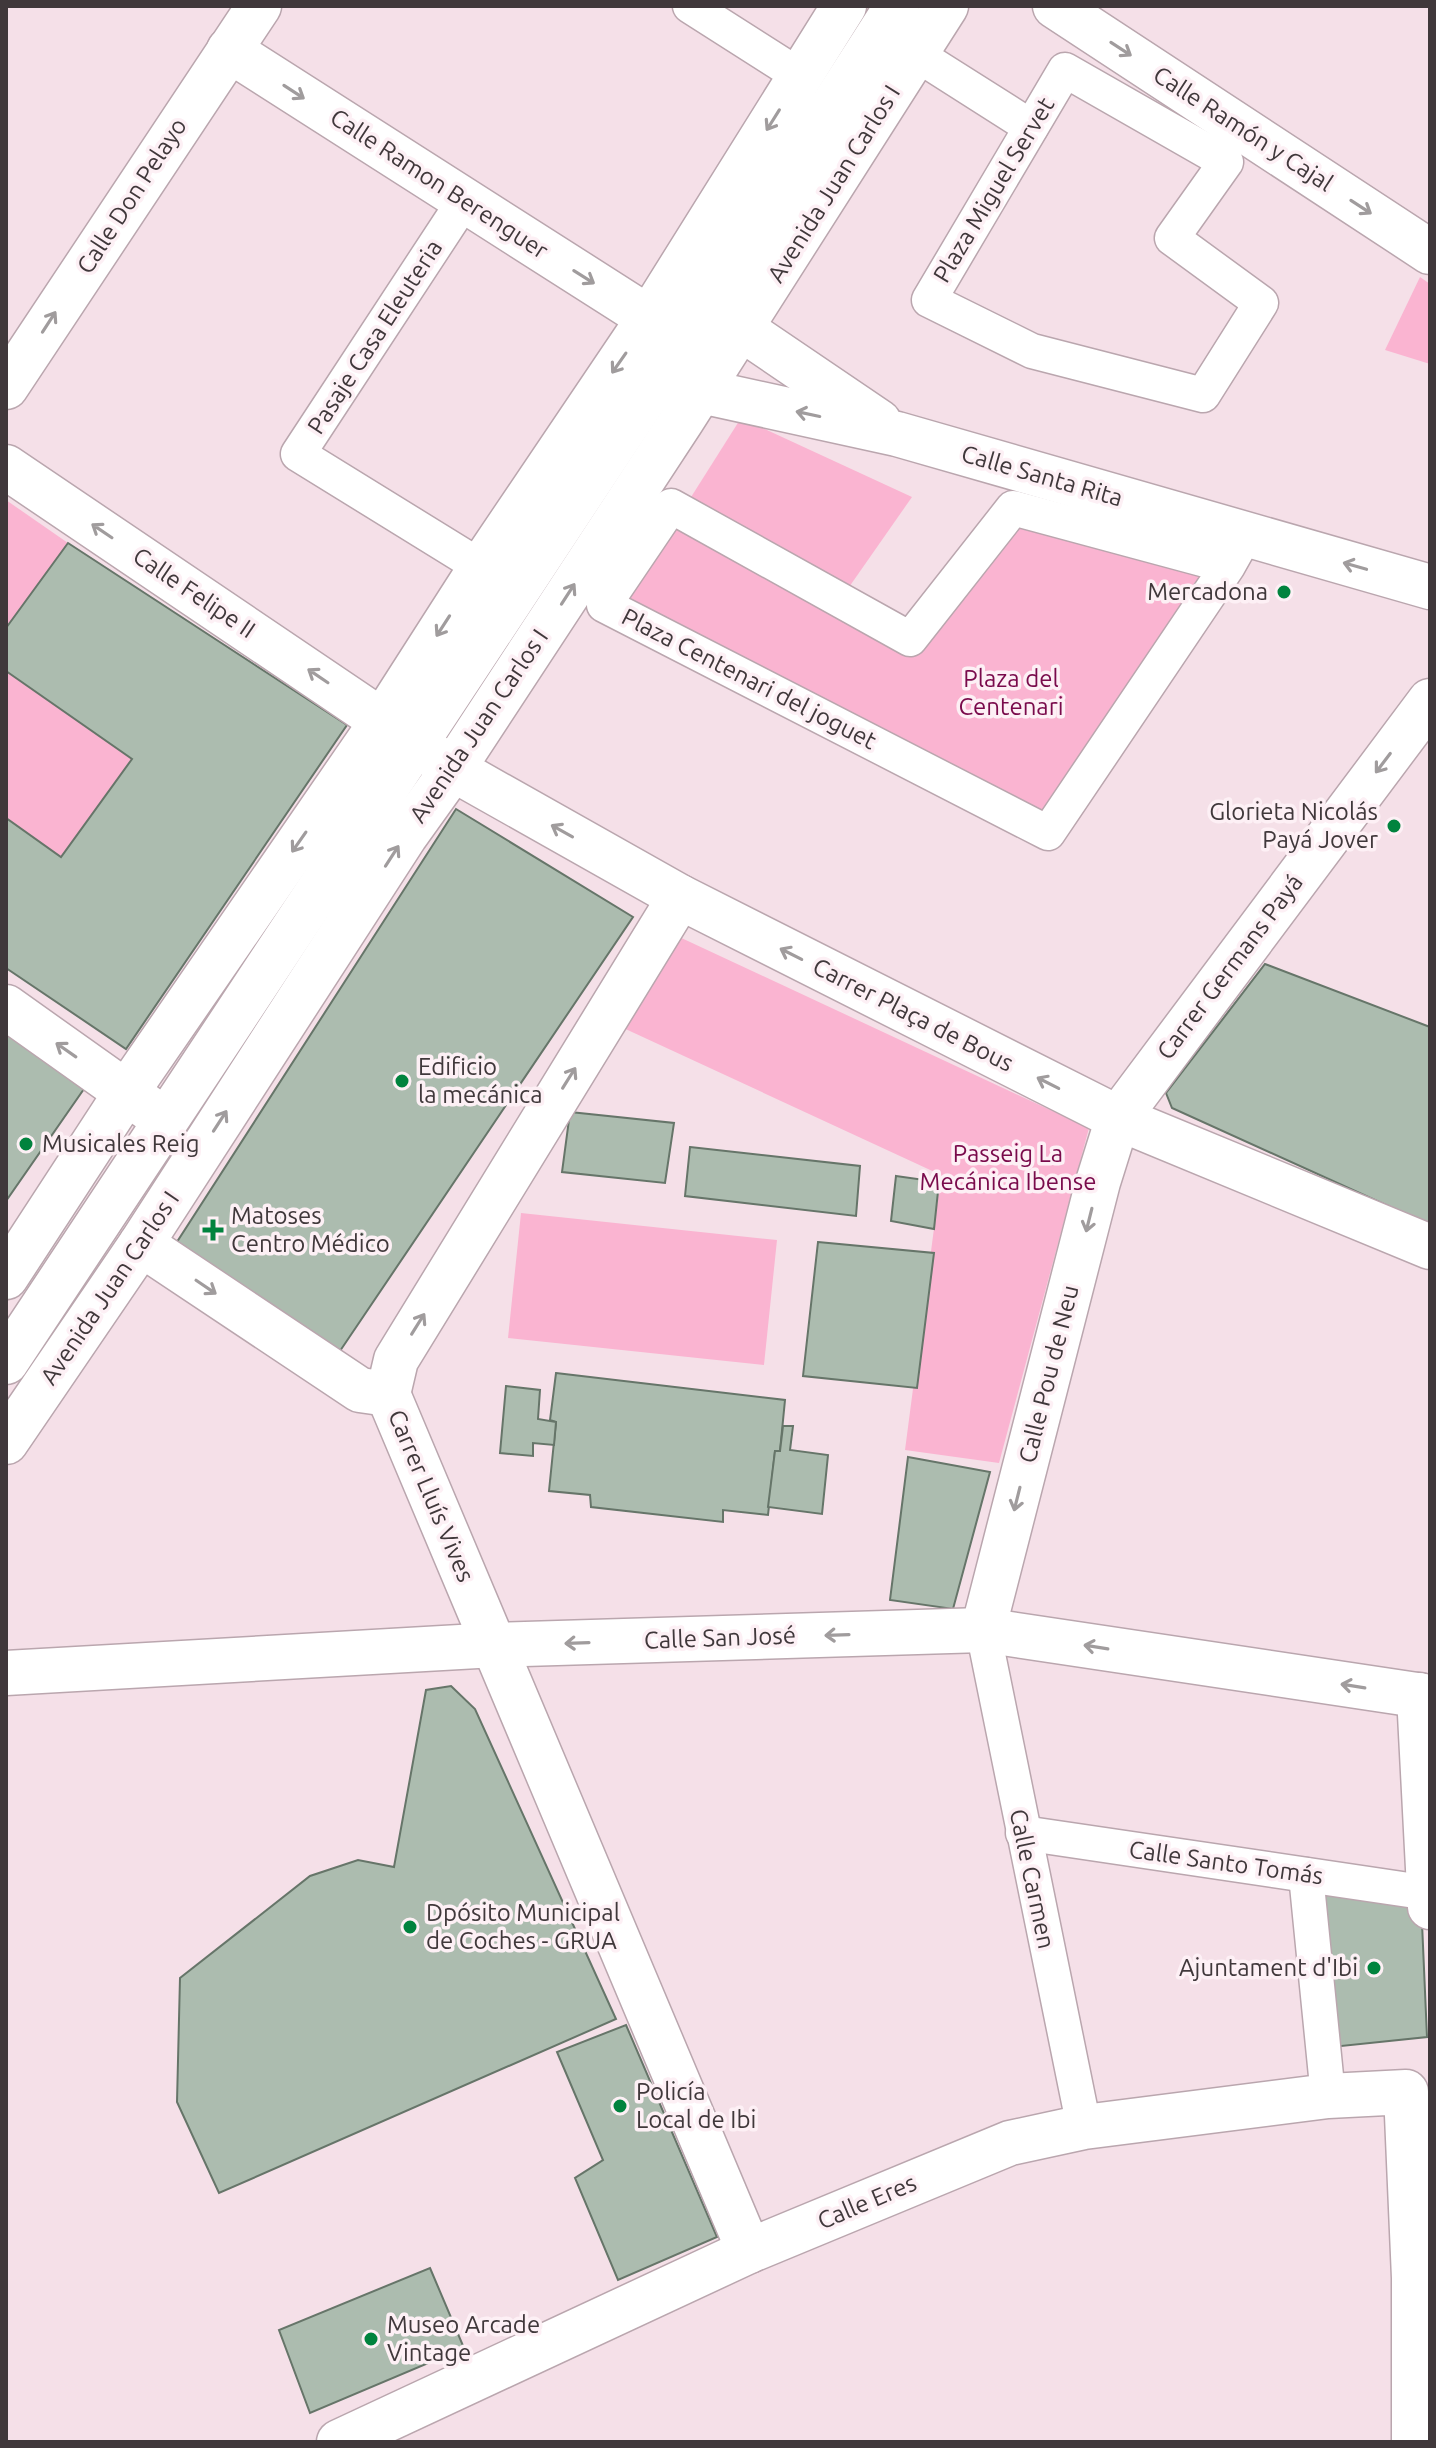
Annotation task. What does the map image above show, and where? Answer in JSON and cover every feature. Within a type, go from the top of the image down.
[{"type":"street","name":"Calle Don Pelayo","points":[[6,387],[259,6]]},
{"type":"street","points":[[690,6],[800,76]]},
{"type":"street","name":"Avenida Juan Carlos I","points":[[6,1277],[126,1093],[400,732],[481,567],[665,330],[800,76],[844,6]]},
{"type":"street","name":"Avenida Juan Carlos I","points":[[6,1362],[97,1228],[400,732],[665,330],[897,6]]},
{"type":"street","name":"Avenida Juan Carlos I","points":[[6,1442],[141,1244],[397,849],[453,769],[742,329],[946,6]]},
{"type":"street","name":"Calle Ramón y Cajal","points":[[1055,6],[1430,252]]},
{"type":"street","name":"Calle Ramon Berenguer","points":[[229,50],[665,330]]},
{"type":"street","points":[[916,54],[1031,127]]},
{"type":"street","name":"Plaza Miguel Servet","points":[[1065,70],[1226,162],[1172,238],[1261,303],[1203,395],[1032,351],[929,300],[1031,127],[1065,70]]},
{"type":"street","name":"Pasaje Casa Eleuteria","points":[[464,201],[298,454],[481,567]]},
{"type":"street","points":[[742,329],[897,434]]},
{"type":"street","points":[[665,330],[701,391]]},
{"type":"street","name":"Calle Santa Rita","points":[[701,391],[897,434],[1237,550],[1430,587]]},
{"type":"street","name":"Calle Felipe II","points":[[6,467],[400,732]]},
{"type":"street","name":"Plaza Centenari del joguet","points":[[671,506],[910,639],[1013,508],[1237,550],[1048,833],[604,605],[671,506]]},
{"type":"street","name":"Carrer Germans Payá","points":[[1118,1118],[1430,701]]},
{"type":"street","name":"Carrer Plaça de Bous","points":[[400,732],[453,769],[680,897],[1118,1118],[1430,1247]]},
{"type":"street","points":[[388,1394],[396,1360],[680,897]]},
{"type":"street","points":[[6,1007],[165,1119]]},
{"type":"street","name":"Calle Pou de Neu","points":[[983,1630],[1098,1182],[1118,1118]]},
{"type":"street","name":"Carrer Lluís Vives","points":[[141,1244],[360,1390],[388,1394],[749,2251]]},
{"type":"street","name":"Calle San José","points":[[6,1673],[495,1645],[983,1630],[1424,1696]]},
{"type":"street","name":"Calle Carmen","points":[[983,1630],[1084,2127]]},
{"type":"street","points":[[1424,1696],[1429,1900]]},
{"type":"street","name":"Calle Santo Tomás","points":[[1023,1833],[1306,1875],[1429,1900]]},
{"type":"street","points":[[1306,1875],[1328,2096]]},
{"type":"street","points":[[1414,2442],[1422,2277],[1418,2090]]},
{"type":"street","name":"Calle Eres","points":[[339,2442],[749,2251],[1010,2143],[1084,2127],[1328,2096],[1418,2090]]},
{"type":"green space","points":[[1420,277],[1430,284],[1430,364],[1385,350]]},
{"type":"green space","points":[[741,418],[912,497],[840,600],[686,505]]},
{"type":"green space","points":[[6,500],[68,543],[6,628]]},
{"type":"green space","name":"Plaza del Centenari","points":[[666,514],[915,649],[1016,515],[1220,577],[1040,828],[604,605]]},
{"type":"green space","points":[[6,671],[132,759],[61,857],[6,818]]},
{"type":"green space","name":"Passeig La Mecánica Ibense","points":[[675,935],[1089,1128],[999,1463],[905,1450],[941,1175],[619,1026]]},
{"type":"green space","points":[[521,1213],[777,1240],[764,1365],[508,1338]]},
{"type":"building","points":[[68,543],[347,725],[126,1049],[6,968],[6,818],[61,857],[132,759],[6,671],[6,628]]},
{"type":"building","name":"Edificio la mecánica","points":[[456,809],[633,917],[340,1351],[175,1245]]},
{"type":"building","points":[[1265,964],[1430,1027],[1430,1225],[1172,1108],[1166,1093]]},
{"type":"building","name":"Musicales Reig","points":[[6,1029],[86,1086],[6,1201]]},
{"type":"building","points":[[570,1112],[674,1123],[665,1183],[562,1172]]},
{"type":"building","points":[[690,1147],[860,1166],[856,1216],[685,1196]]},
{"type":"building","points":[[896,1176],[939,1182],[934,1229],[891,1221]]},
{"type":"building","points":[[818,1242],[934,1253],[917,1388],[803,1376]]},
{"type":"building","points":[[556,1373],[785,1400],[780,1451],[775,1451],[768,1515],[723,1510],[723,1522],[591,1507],[590,1495],[549,1491],[556,1422],[550,1420]]},
{"type":"building","points":[[506,1386],[540,1390],[538,1419],[556,1422],[554,1445],[533,1443],[533,1456],[500,1453]]},
{"type":"building","points":[[783,1426],[793,1426],[790,1450],[828,1455],[822,1514],[768,1507],[775,1451],[780,1451]]},
{"type":"building","points":[[908,1457],[990,1472],[953,1609],[890,1600]]},
{"type":"building","name":"Dpósito Municipal de Coches - GRUA","points":[[451,1686],[475,1709],[616,2019],[219,2193],[177,2102],[180,1978],[310,1876],[358,1860],[394,1867],[426,1690]]},
{"type":"building","name":"Ajuntament d'Ibi","points":[[1314,1876],[1421,1900],[1427,2037],[1332,2047]]},
{"type":"building","name":"Policía Local de Ibi","points":[[626,2025],[717,2237],[618,2280],[575,2178],[603,2160],[557,2052]]},
{"type":"building","name":"Museo Arcade Vintage","points":[[430,2268],[464,2348],[310,2413],[279,2330]]},
{"type":"place","name":"Mercadona","points":[[1284,592]]},
{"type":"place","name":"Glorieta Nicolás Payá Jover","points":[[1394,826]]},
{"type":"place","name":"Edificio la mecánica","points":[[402,1081]]},
{"type":"place","name":"Musicales Reig","points":[[26,1144]]},
{"type":"place","name":"Matoses Centro Médico","points":[[213,1230]]},
{"type":"place","name":"Dpósito Municipal de Coches - GRUA","points":[[410,1927]]},
{"type":"place","name":"Ajuntament d'Ibi","points":[[1374,1968]]},
{"type":"place","name":"Policía Local de Ibi","points":[[620,2106]]},
{"type":"place","name":"Museo Arcade Vintage","points":[[371,2339]]}]
